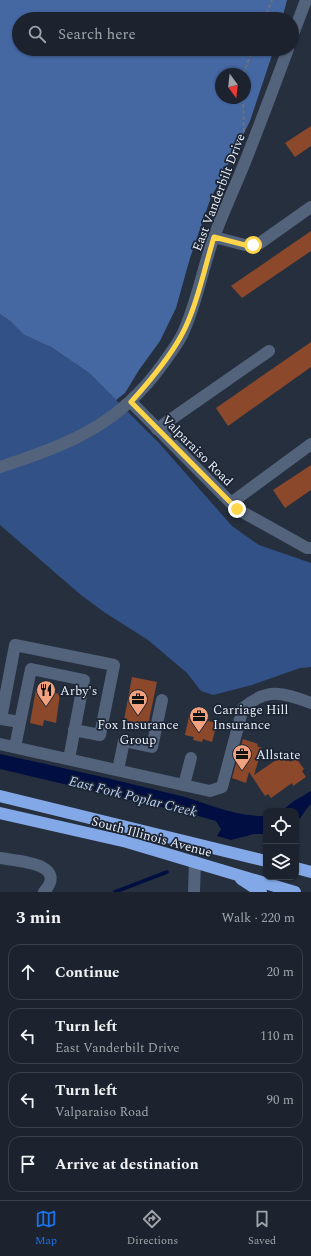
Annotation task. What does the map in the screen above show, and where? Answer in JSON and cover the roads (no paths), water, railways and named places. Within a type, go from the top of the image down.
[{"type":"highway","name":"South Illinois Avenue","points":[[0,796],[263,860]]},
{"type":"highway","name":"South Illinois Avenue","points":[[0,813],[127,842],[295,892]]},
{"type":"highway","points":[[299,869],[311,872]]},
{"type":"highway","points":[[230,872],[261,892]]},
{"type":"street","points":[[299,18],[306,0]]},
{"type":"street","name":"East Vanderbilt Drive","points":[[0,467],[33,456],[77,438],[112,417],[131,402],[150,382],[182,336],[214,237],[245,163],[285,56]]},
{"type":"street","points":[[214,237],[245,245],[260,242],[311,207]]},
{"type":"street","points":[[158,429],[269,351]]},
{"type":"street","name":"Valparaiso Road","points":[[131,402],[237,509],[307,548],[311,548]]},
{"type":"street","points":[[231,503],[311,444]]},
{"type":"street","points":[[20,722],[1,719],[15,645],[114,665],[100,735],[74,730]]},
{"type":"street","points":[[15,747],[30,669],[84,680],[69,759]]},
{"type":"street","points":[[0,744],[210,791],[222,787],[243,708],[252,701],[265,695],[283,693],[311,704]]},
{"type":"street","points":[[118,770],[124,741],[152,747],[162,700]]},
{"type":"street","points":[[184,785],[191,758]]},
{"type":"street","points":[[0,858],[40,866],[47,869],[50,875],[50,883],[44,892]]},
{"type":"street","points":[[194,892],[195,862]]},
{"type":"water","name":"East Fork Poplar Creek","points":[[0,754],[181,796],[234,812],[263,816],[263,834],[254,834],[231,840],[217,836],[221,829],[216,821],[0,769]]},
{"type":"water","points":[[311,791],[311,804],[299,819],[299,808],[285,808]]},
{"type":"waterway","points":[[115,892],[167,872]]},
{"type":"place","name":"Arby's","points":[[46,707]]},
{"type":"place","name":"Fox Insurance Group","points":[[138,716]]},
{"type":"place","name":"Carriage Hill Insurance","points":[[199,733]]},
{"type":"place","name":"Allstate","points":[[242,771]]}]
